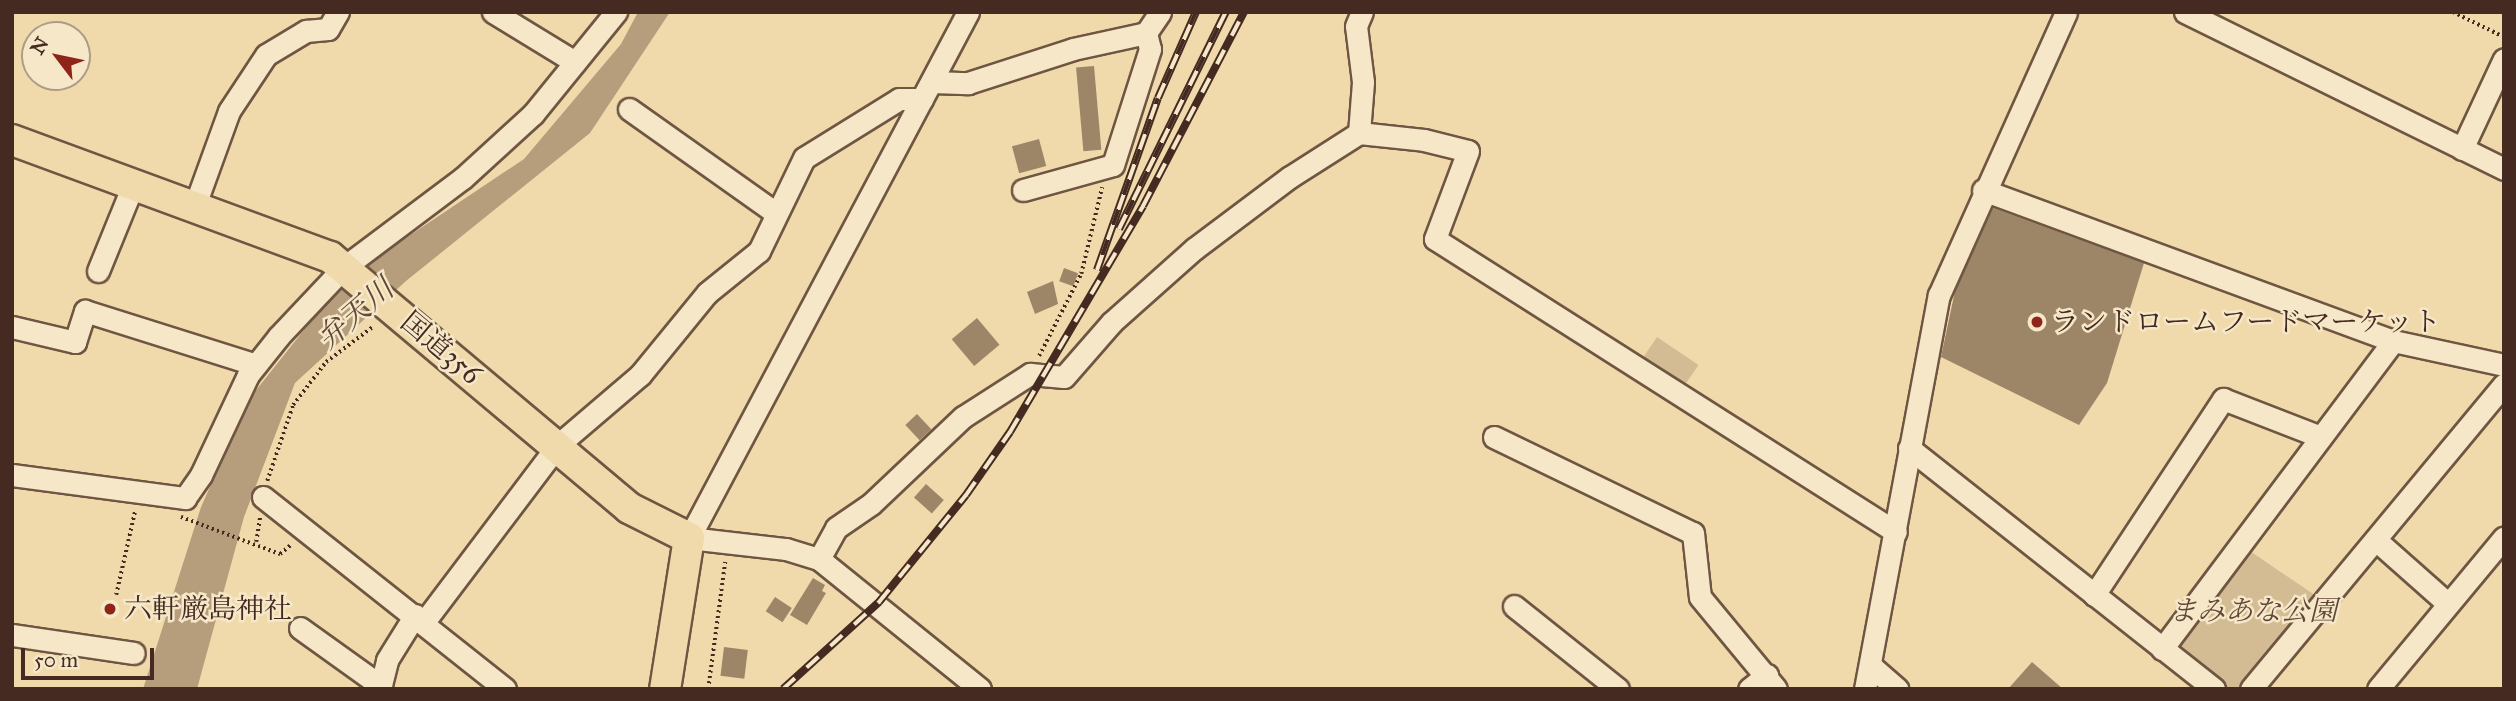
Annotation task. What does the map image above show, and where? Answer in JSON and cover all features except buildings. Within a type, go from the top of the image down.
[{"type":"highway","name":"国道356","points":[[12,140],[318,250],[392,308],[629,508],[689,538]]},
{"type":"highway","points":[[665,689],[689,538]]},
{"type":"street","points":[[195,205],[229,111],[266,55],[306,32],[327,29],[338,12]]},
{"type":"street","points":[[493,12],[575,62]]},
{"type":"street","points":[[12,475],[138,494],[185,498],[201,475],[223,423],[256,365],[346,270],[463,178],[533,114],[616,12]]},
{"type":"street","points":[[968,12],[689,538],[794,550],[819,559],[980,689]]},
{"type":"street","points":[[300,628],[381,687],[387,660],[558,446],[640,375],[707,293],[759,251],[804,158],[899,99],[968,83],[1073,49],[1146,33],[1160,12]]},
{"type":"street","points":[[1359,133],[1363,82],[1356,26],[1362,12]]},
{"type":"street","points":[[1865,689],[1938,295],[1983,190],[2066,12]]},
{"type":"street","points":[[2185,12],[2504,169]]},
{"type":"street","points":[[1023,190],[1113,165],[1150,48],[1146,33]]},
{"type":"street","points":[[2462,149],[2504,59]]},
{"type":"street","points":[[629,109],[776,213]]},
{"type":"street","points":[[819,559],[836,528],[871,504],[963,417],[1030,374],[1064,377],[1112,322],[1194,249],[1290,177],[1359,133],[1424,140],[1468,151],[1435,239],[1896,532]]},
{"type":"street","points":[[98,271],[134,183]]},
{"type":"street","points":[[1983,190],[2393,341],[2504,366]]},
{"type":"street","points":[[12,327],[75,342],[85,311],[256,365]]},
{"type":"street","points":[[2162,649],[2393,341]]},
{"type":"street","points":[[2251,689],[2504,384]]},
{"type":"street","points":[[2094,595],[2222,398],[2321,437]]},
{"type":"street","points":[[1494,437],[1693,533],[1700,597],[1772,682],[1749,689]]},
{"type":"street","points":[[1909,448],[2214,689]]},
{"type":"street","points":[[263,497],[505,689]]},
{"type":"street","points":[[2378,689],[2504,537]]},
{"type":"street","points":[[2376,540],[2448,604]]},
{"type":"street","points":[[1514,606],[1618,689]]},
{"type":"street","points":[[12,635],[134,653]]},
{"type":"street","points":[[1871,666],[1897,689]]},
{"type":"path","points":[[2453,12],[2500,35]]},
{"type":"path","points":[[1030,374],[1081,274],[1107,166]]},
{"type":"path","points":[[256,542],[272,457],[293,405],[326,362],[392,308]]},
{"type":"path","points":[[116,594],[138,494]]},
{"type":"path","points":[[186,519],[256,542],[280,554],[309,531]]},
{"type":"path","points":[[708,689],[728,542]]},
{"type":"green space","points":[[1657,337],[1698,365],[1680,392],[1639,364]]},
{"type":"green space","name":"まみあな公園","points":[[2247,549],[2319,598],[2244,689],[2219,689],[2171,650]]},
{"type":"water","name":"弁天川","points":[[638,12],[670,12],[590,133],[406,281],[295,383],[244,517],[197,689],[143,689],[201,507],[249,399],[311,321],[361,268],[524,159],[621,44]]},
{"type":"railway","points":[[1097,270],[1158,98],[1196,12]]},
{"type":"railway","points":[[1119,229],[1226,12]]},
{"type":"railway","points":[[783,689],[879,602],[966,495],[1010,432],[1143,206],[1244,12]]},
{"type":"place","name":"ランドロームフードマーケット","points":[[2037,322]]},
{"type":"place","name":"六軒厳島神社","points":[[110,609]]}]
